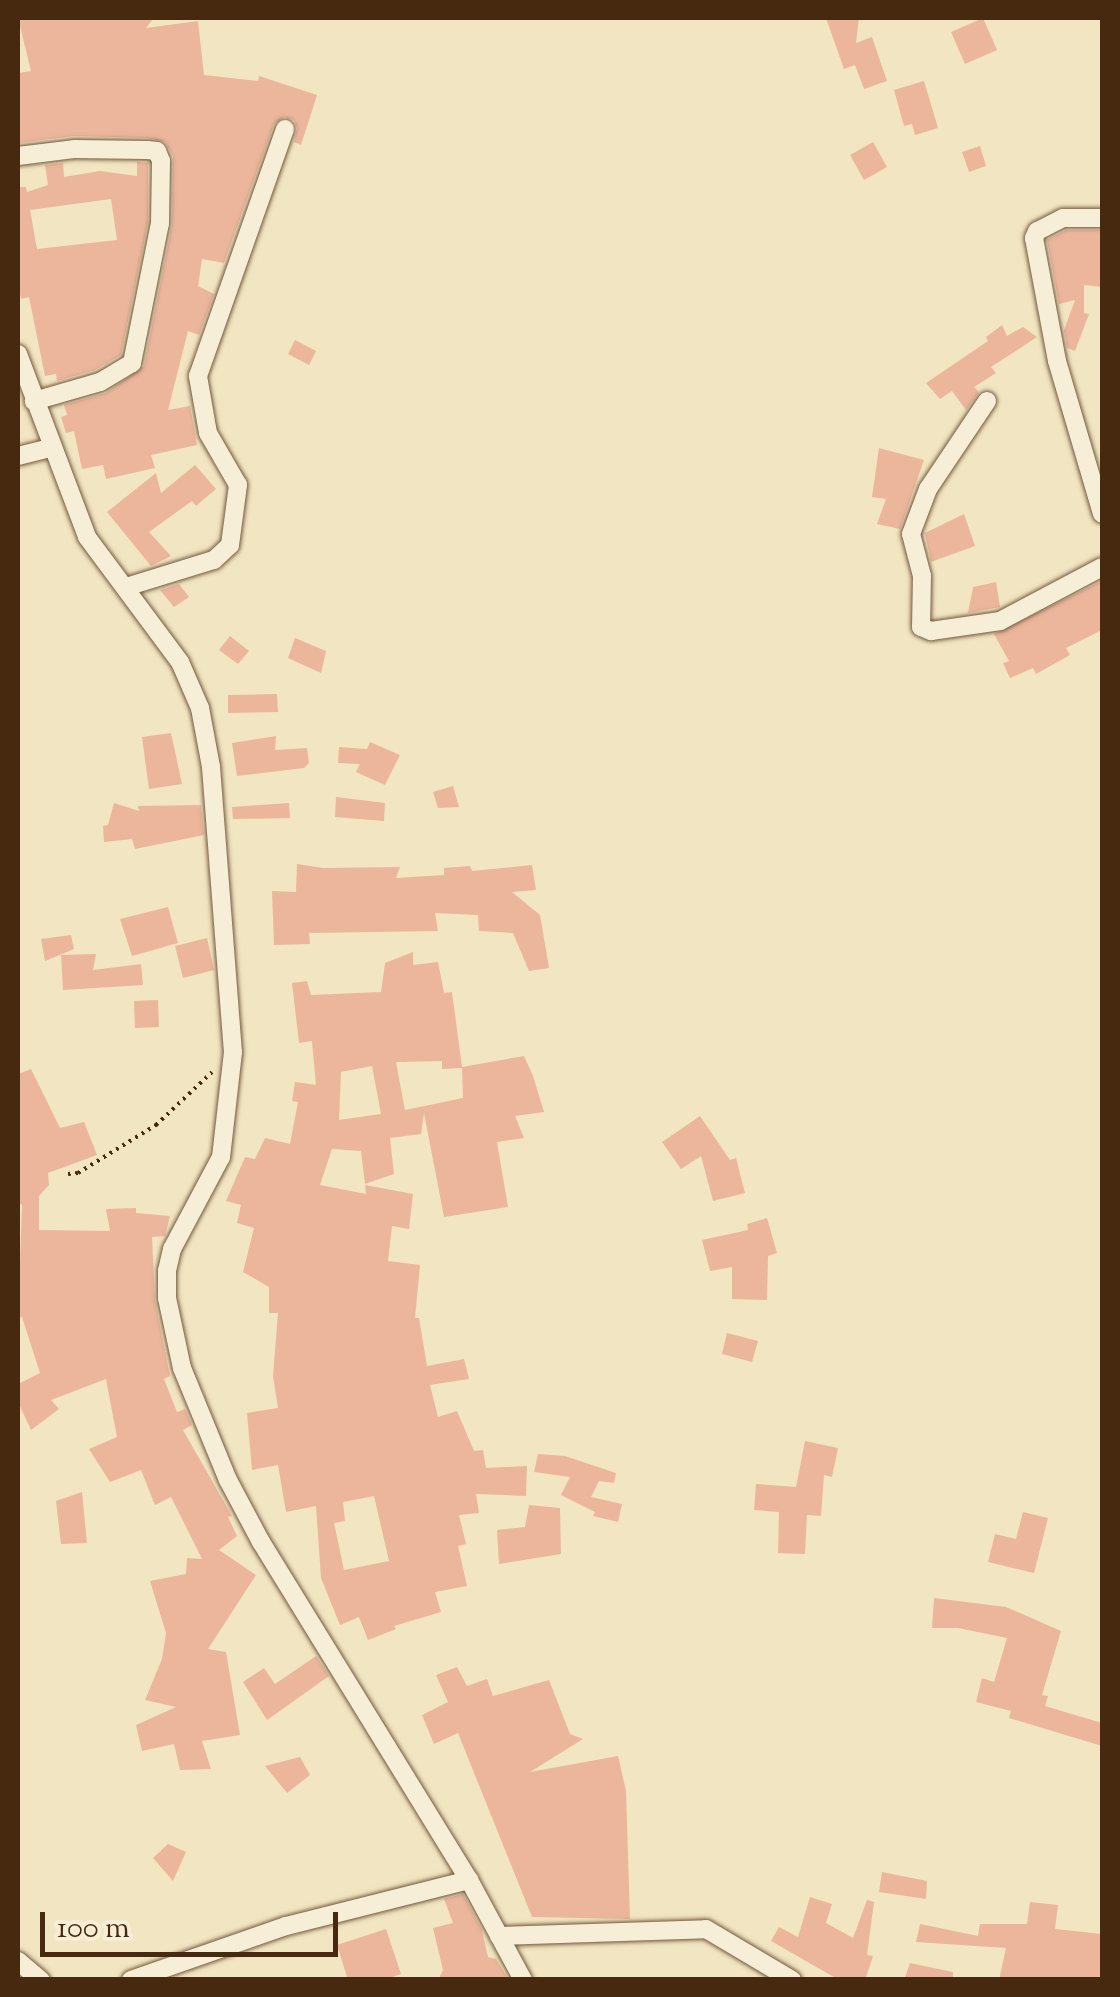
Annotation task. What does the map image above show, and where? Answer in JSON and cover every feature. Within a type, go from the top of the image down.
[{"type":"street","points":[[126,587],[214,560],[230,545],[238,485],[208,433],[198,376],[285,129]]},
{"type":"street","points":[[18,156],[74,149],[147,150],[157,151],[161,161],[160,223],[132,362],[100,382],[34,401]]},
{"type":"street","points":[[1102,218],[1063,218],[1038,231],[1034,238],[1057,361],[1102,514]]},
{"type":"street","points":[[18,354],[87,537],[180,662],[200,708],[222,866],[233,1052],[221,1157],[172,1249],[167,1271],[167,1298],[182,1368],[228,1480],[261,1542],[469,1880],[524,1980]]},
{"type":"street","points":[[987,401],[928,489],[911,534],[922,576],[921,627],[930,631],[1000,621],[1102,568]]},
{"type":"street","points":[[18,456],[52,448]]},
{"type":"street","points":[[132,1980],[286,1926],[469,1880]]},
{"type":"street","points":[[499,1936],[706,1929],[792,1980]]},
{"type":"street","points":[[18,1961],[42,1980]]},
{"type":"path","points":[[68,1174],[78,1172],[156,1125],[233,1052]]},
{"type":"building","points":[[18,18],[154,18],[146,28],[198,21],[204,75],[258,81],[259,76],[317,95],[301,145],[294,142],[294,120],[284,117],[274,124],[224,263],[202,259],[198,286],[214,294],[199,335],[188,331],[168,410],[190,406],[197,445],[151,455],[155,468],[106,479],[103,465],[82,469],[74,431],[66,433],[61,417],[67,415],[64,405],[106,393],[144,366],[172,225],[173,156],[165,142],[148,138],[74,136],[18,143],[18,73],[31,71]]},
{"type":"building","points":[[826,18],[859,18],[856,43],[872,37],[887,81],[864,89],[855,65],[844,69]]},
{"type":"building","points":[[983,18],[997,50],[965,64],[951,32]]},
{"type":"building","points":[[924,81],[938,128],[915,135],[912,124],[904,126],[894,90]]},
{"type":"building","points":[[873,142],[887,167],[864,180],[850,155]]},
{"type":"building","points":[[980,146],[986,166],[969,172],[962,152]]},
{"type":"building","points":[[137,162],[148,163],[148,222],[121,355],[95,370],[57,381],[56,374],[45,376],[29,297],[21,299],[18,284],[18,187],[26,187],[27,192],[48,185],[45,165],[63,163],[64,177],[100,171],[137,176]],"holes":[[[111,199],[117,240],[37,249],[30,210]]]},
{"type":"building","points":[[1066,230],[1102,230],[1102,287],[1084,285],[1084,313],[1089,314],[1075,351],[1067,348],[1064,330],[1075,300],[1059,304],[1047,240]]},
{"type":"building","points":[[1002,325],[1007,336],[1023,327],[1037,337],[991,367],[996,373],[974,387],[979,392],[966,410],[952,391],[940,399],[926,383],[988,341],[986,337]]},
{"type":"building","points":[[295,340],[316,351],[309,365],[288,354]]},
{"type":"building","points":[[879,448],[924,460],[900,529],[877,524],[886,499],[872,497]]},
{"type":"building","points":[[195,465],[216,489],[196,506],[192,501],[149,532],[171,556],[151,566],[107,512],[156,473],[161,493]]},
{"type":"building","points":[[964,514],[975,546],[931,562],[925,533]]},
{"type":"building","points":[[1102,581],[1102,630],[1066,648],[1070,655],[1036,674],[1033,668],[1010,678],[1003,663],[1009,661],[994,634]]},
{"type":"building","points":[[996,582],[1000,607],[968,613],[973,587]]},
{"type":"building","points":[[179,584],[189,597],[174,607],[160,590]]},
{"type":"building","points":[[230,636],[249,651],[238,664],[219,650]]},
{"type":"building","points":[[295,638],[326,651],[321,673],[288,658]]},
{"type":"building","points":[[277,694],[278,712],[228,713],[228,695]]},
{"type":"building","points":[[171,733],[182,784],[149,789],[142,737]]},
{"type":"building","points":[[276,736],[275,750],[307,748],[309,763],[304,768],[237,776],[232,743]]},
{"type":"building","points":[[370,742],[400,755],[385,785],[356,772],[360,764],[338,763],[339,747],[367,749]]},
{"type":"building","points":[[453,786],[459,807],[438,808],[433,792]]},
{"type":"building","points":[[336,797],[385,803],[384,821],[335,817]]},
{"type":"building","points":[[114,803],[139,811],[138,806],[201,805],[204,835],[135,849],[132,839],[104,842],[103,826],[108,825]]},
{"type":"building","points":[[289,803],[290,818],[233,819],[232,807]]},
{"type":"building","points":[[297,864],[323,868],[400,867],[396,878],[444,875],[444,868],[470,866],[472,871],[532,865],[536,890],[512,892],[540,915],[549,968],[529,971],[513,933],[479,931],[478,915],[435,913],[438,931],[309,933],[310,944],[274,945],[272,891],[296,892]]},
{"type":"building","points":[[168,907],[178,943],[132,956],[120,919]]},
{"type":"building","points":[[71,935],[74,949],[45,961],[41,939]]},
{"type":"building","points":[[207,938],[214,970],[183,978],[175,946]]},
{"type":"building","points":[[413,952],[413,965],[438,962],[444,993],[452,992],[462,1067],[524,1056],[544,1112],[515,1116],[524,1138],[497,1142],[508,1207],[444,1217],[424,1113],[421,1134],[390,1138],[394,1174],[365,1184],[361,1151],[332,1149],[320,1185],[366,1194],[365,1185],[413,1194],[409,1229],[392,1226],[388,1261],[420,1265],[415,1318],[419,1318],[427,1366],[464,1359],[469,1379],[430,1385],[438,1417],[457,1411],[474,1451],[483,1450],[486,1468],[527,1466],[526,1496],[476,1494],[479,1513],[459,1515],[466,1544],[458,1546],[467,1586],[435,1592],[441,1612],[394,1626],[396,1629],[368,1640],[359,1617],[340,1625],[321,1578],[316,1506],[286,1512],[278,1465],[252,1470],[247,1413],[278,1408],[273,1376],[278,1313],[269,1313],[269,1287],[243,1272],[254,1228],[237,1223],[241,1205],[226,1201],[245,1157],[255,1159],[265,1138],[290,1144],[298,1102],[292,1101],[295,1082],[316,1085],[312,1041],[299,1043],[292,983],[307,981],[311,995],[381,992],[385,963]],"holes":[[[442,1061],[442,1069],[462,1068],[463,1098],[405,1110],[396,1062]],[[372,1066],[381,1114],[339,1120],[341,1072]],[[374,1496],[389,1561],[344,1570],[334,1523],[345,1521],[343,1502]]]},
{"type":"building","points":[[96,954],[93,970],[141,964],[143,985],[63,990],[61,955]]},
{"type":"building","points":[[158,1000],[159,1027],[135,1028],[134,1001]]},
{"type":"building","points":[[31,1069],[60,1128],[84,1122],[97,1155],[48,1173],[49,1185],[39,1196],[39,1230],[110,1231],[106,1209],[136,1208],[136,1213],[170,1216],[165,1236],[152,1237],[155,1301],[170,1376],[164,1379],[177,1412],[185,1409],[192,1425],[183,1430],[232,1516],[228,1517],[237,1536],[219,1550],[256,1575],[208,1649],[226,1652],[240,1735],[202,1741],[211,1769],[180,1770],[174,1744],[142,1751],[136,1725],[176,1707],[145,1700],[162,1659],[166,1633],[150,1581],[186,1574],[187,1558],[202,1559],[171,1497],[155,1505],[141,1470],[110,1482],[89,1449],[117,1437],[106,1379],[51,1400],[59,1409],[31,1430],[18,1402],[18,1384],[40,1373],[22,1317],[18,1318],[22,1205],[18,1202],[18,1074]]},
{"type":"building","points":[[700,1116],[730,1160],[736,1158],[745,1193],[713,1201],[701,1156],[681,1169],[662,1142]]},
{"type":"building","points":[[767,1218],[777,1253],[768,1256],[767,1300],[732,1299],[732,1267],[710,1271],[702,1240],[748,1230],[747,1224]]},
{"type":"building","points":[[727,1333],[758,1341],[752,1362],[722,1354]]},
{"type":"building","points":[[805,1441],[838,1448],[832,1477],[824,1475],[821,1516],[807,1515],[805,1554],[778,1553],[779,1512],[754,1510],[756,1484],[796,1487]]},
{"type":"building","points":[[538,1454],[565,1456],[616,1473],[614,1483],[599,1481],[591,1497],[622,1504],[618,1522],[593,1516],[595,1512],[561,1495],[570,1477],[534,1472]]},
{"type":"building","points":[[82,1492],[87,1543],[61,1544],[56,1501]]},
{"type":"building","points":[[529,1505],[560,1508],[561,1554],[499,1564],[497,1530],[525,1527]]},
{"type":"building","points":[[1023,1512],[1048,1518],[1034,1573],[988,1562],[995,1534],[1016,1539]]},
{"type":"building","points":[[934,1598],[1006,1607],[1061,1631],[1042,1695],[1048,1696],[1045,1706],[1102,1723],[1102,1746],[1009,1718],[1011,1711],[976,1702],[982,1678],[994,1682],[1007,1638],[958,1628],[932,1628]]},
{"type":"building","points":[[316,1656],[329,1676],[267,1720],[243,1682],[264,1668],[275,1684]]},
{"type":"building","points":[[457,1667],[467,1686],[487,1679],[493,1696],[549,1680],[570,1734],[583,1739],[530,1772],[618,1756],[626,1791],[630,1919],[532,1917],[458,1733],[434,1744],[422,1715],[448,1702],[436,1675]]},
{"type":"building","points":[[300,1757],[310,1775],[287,1793],[265,1766]]},
{"type":"building","points":[[168,1844],[186,1852],[173,1881],[153,1858]]},
{"type":"building","points":[[882,1872],[927,1881],[926,1899],[879,1892]]},
{"type":"building","points":[[463,1894],[482,1930],[488,1957],[496,1959],[509,1980],[438,1980],[443,1970],[433,1928],[453,1923],[444,1899]]},
{"type":"building","points":[[810,1897],[832,1904],[826,1923],[853,1938],[867,1900],[874,1902],[867,1955],[873,1956],[865,1980],[839,1980],[771,1941],[779,1927],[798,1937]]},
{"type":"building","points":[[1030,1902],[1058,1905],[1055,1929],[1102,1934],[1102,1980],[999,1980],[1006,1948],[916,1942],[920,1924],[978,1936],[980,1924],[1027,1924]]},
{"type":"building","points":[[386,1929],[401,1974],[384,1980],[348,1980],[337,1945]]},
{"type":"building","points":[[910,1963],[953,1972],[953,1980],[904,1980]]}]
